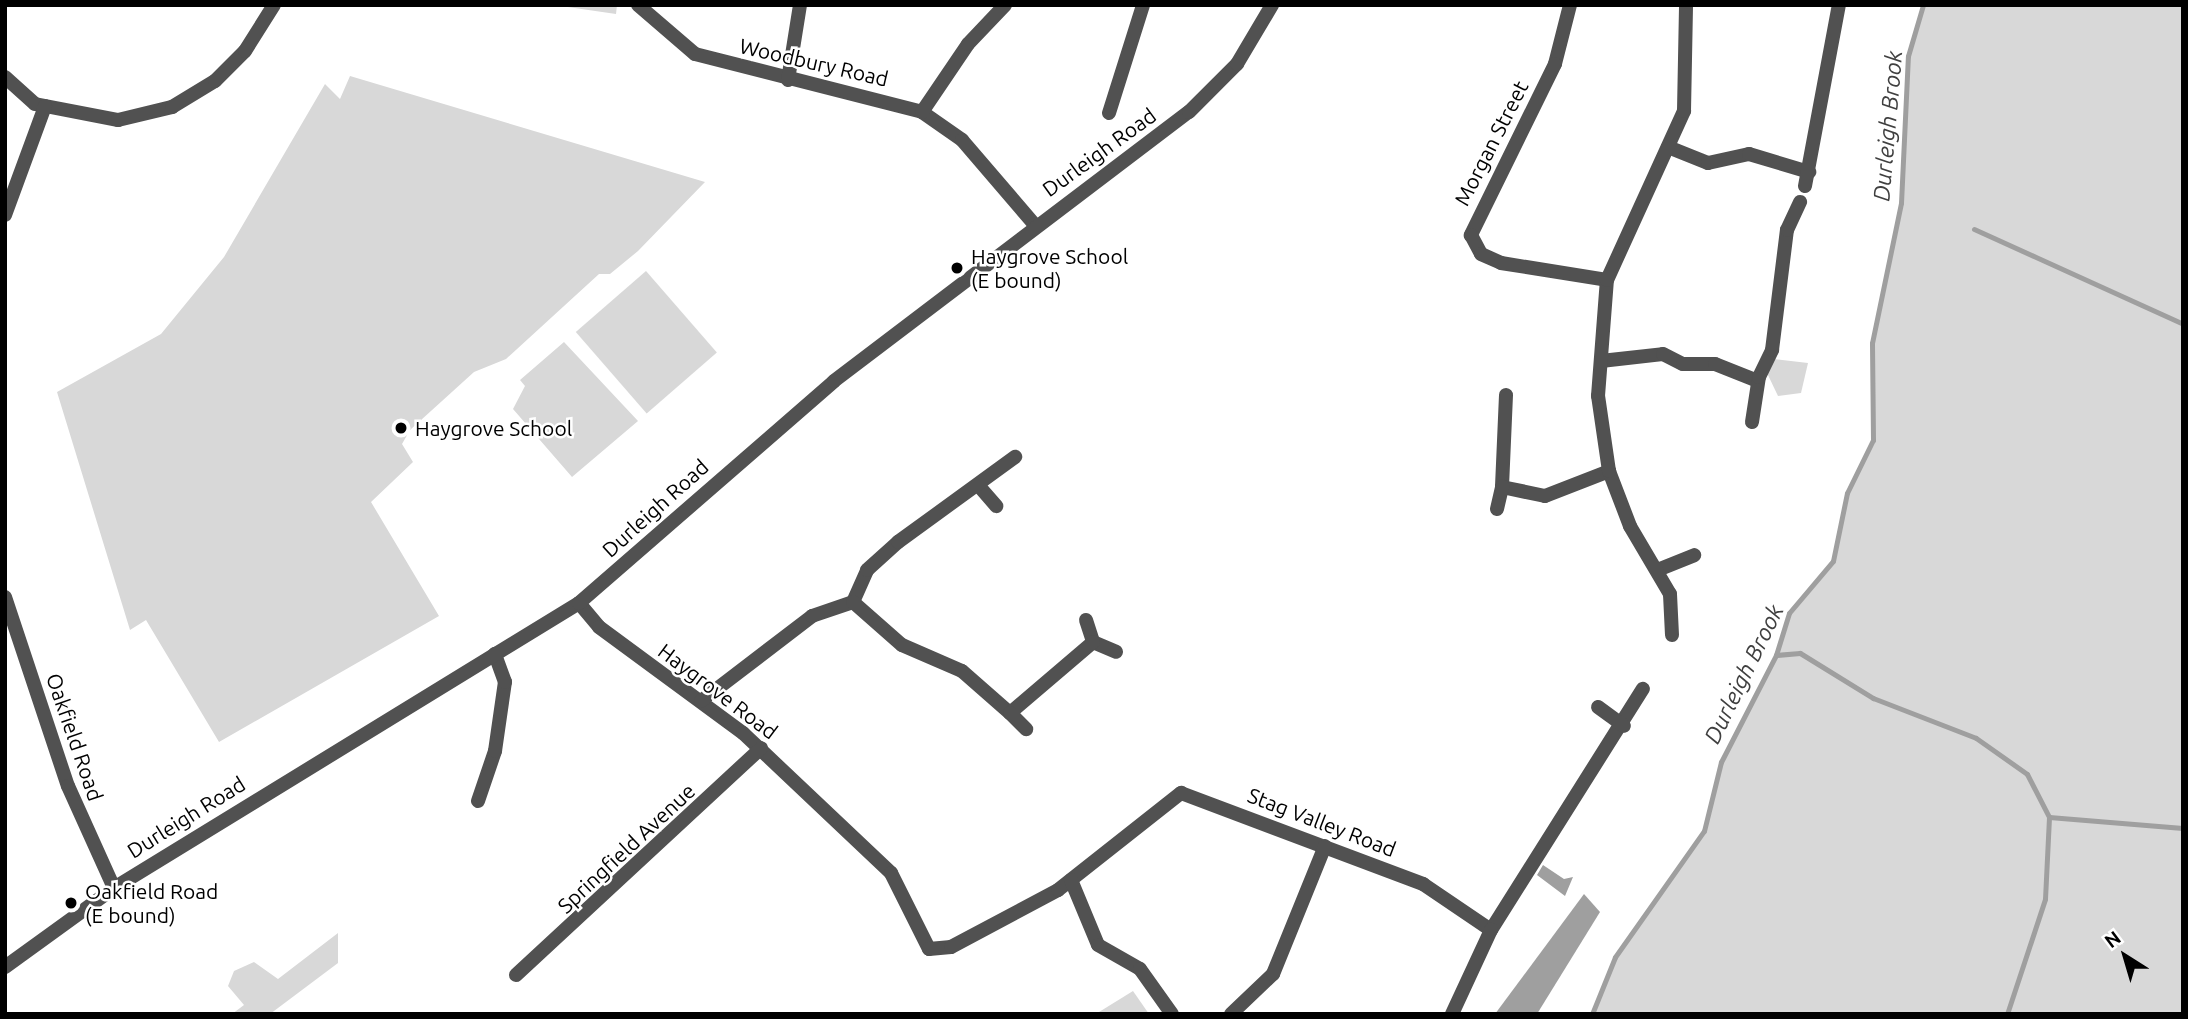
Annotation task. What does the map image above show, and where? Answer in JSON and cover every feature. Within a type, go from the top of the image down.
[{"type":"street","points":[[5,77],[45,106],[118,120],[172,107],[222,74],[274,5]]},
{"type":"street","name":"Woodbury Road","points":[[638,5],[695,54],[788,80],[862,92],[922,112],[962,140],[1034,224]]},
{"type":"street","points":[[788,80],[800,5]]},
{"type":"street","points":[[922,112],[968,44],[1005,5]]},
{"type":"street","points":[[1109,113],[1144,5]]},
{"type":"street","name":"Durleigh Road","points":[[5,967],[114,888],[579,603],[834,381],[1034,224],[1214,90],[1272,5]]},
{"type":"street","name":"Morgan Street","points":[[1570,5],[1555,64],[1471,234],[1481,254],[1501,263],[1606,281]]},
{"type":"street","points":[[1668,147],[1709,163],[1749,154],[1807,179],[1839,5]]},
{"type":"street","points":[[1672,635],[1670,594],[1660,569],[1639,544],[1609,471],[1599,418],[1606,281],[1644,188],[1668,147],[1686,99],[1684,6]]},
{"type":"street","points":[[5,215],[45,106]]},
{"type":"street","points":[[1752,422],[1758,381],[1772,350],[1787,230],[1800,202]]},
{"type":"street","points":[[1601,361],[1663,354],[1683,364],[1715,363],[1758,381]]},
{"type":"street","points":[[1497,509],[1502,487],[1506,395]]},
{"type":"street","points":[[701,701],[812,616],[853,602],[867,570],[1015,457]]},
{"type":"street","points":[[1502,487],[1545,496],[1609,471]]},
{"type":"street","points":[[978,485],[996,506]]},
{"type":"street","points":[[1660,569],[1694,555]]},
{"type":"street","name":"Oakfield Road","points":[[5,597],[68,786],[114,888]]},
{"type":"street","points":[[853,602],[902,645],[962,671],[1026,729]]},
{"type":"street","name":"Haygrove Road","points":[[579,603],[599,627],[761,748],[891,873],[929,949]]},
{"type":"street","points":[[1086,620],[1093,642],[1116,652]]},
{"type":"street","points":[[1010,713],[1093,642]]},
{"type":"street","points":[[478,801],[495,751],[505,682],[495,654]]},
{"type":"street","points":[[1451,1014],[1491,930],[1624,726],[1643,689]]},
{"type":"street","points":[[1598,707],[1624,726]]},
{"type":"street","name":"Springfield Avenue","points":[[516,975],[761,748]]},
{"type":"street","name":"Stag Valley Road","points":[[929,949],[951,947],[1071,880],[1181,793],[1423,884],[1491,930]]},
{"type":"street","points":[[1231,1014],[1273,974],[1325,846]]},
{"type":"street","points":[[1071,880],[1098,945],[1140,969],[1172,1014]]},
{"type":"shaded area","points":[[554,5],[617,5],[616,14]]},
{"type":"shaded area","points":[[1923,5],[2183,5],[2183,1014],[1592,1014],[1615,957],[1704,831],[1721,762],[1776,655],[1789,613],[1833,561],[1847,493],[1873,440],[1872,343],[1901,203],[1908,56]]},
{"type":"shaded area","name":"Haygrove School","points":[[350,76],[705,182],[638,251],[610,274],[599,274],[506,359],[474,372],[410,430],[402,444],[413,462],[371,502],[439,616],[219,742],[146,620],[130,630],[57,392],[161,334],[224,257],[325,84],[340,99]]},
{"type":"shaded area","points":[[646,271],[717,353],[647,414],[576,332]]},
{"type":"shaded area","points":[[564,342],[638,421],[572,477],[513,409],[525,386],[520,380]]},
{"type":"shaded area","points":[[1773,359],[1808,363],[1801,393],[1778,396],[1767,373]]},
{"type":"shaded area","points":[[1543,865],[1564,879],[1573,877],[1565,896],[1537,875]]},
{"type":"shaded area","points":[[1584,894],[1600,912],[1537,1014],[1495,1014]]},
{"type":"shaded area","points":[[338,933],[338,963],[270,1014],[232,1014],[244,1005],[228,986],[234,971],[254,962],[278,979]]},
{"type":"shaded area","points":[[1133,991],[1149,1014],[1100,1014],[1099,1012]]},
{"type":"waterway","name":"Durleigh Brook","points":[[1592,1014],[1615,957],[1704,831],[1721,762],[1776,655],[1789,613],[1833,561],[1847,493],[1873,440],[1872,343],[1901,203],[1908,56],[1923,5]]},
{"type":"waterway","points":[[1974,229],[2183,324]]},
{"type":"waterway","points":[[2183,523],[2183,534]]},
{"type":"waterway","points":[[1776,655],[1800,653],[1873,698],[1976,738],[2027,774],[2049,817],[2183,828]]},
{"type":"waterway","points":[[2007,1014],[2045,899],[2049,817]]},
{"type":"place","name":"Haygrove School (E bound)","points":[[957,268]]},
{"type":"place","name":"Haygrove School","points":[[401,428]]},
{"type":"place","name":"Oakfield Road (E bound)","points":[[71,903]]}]
